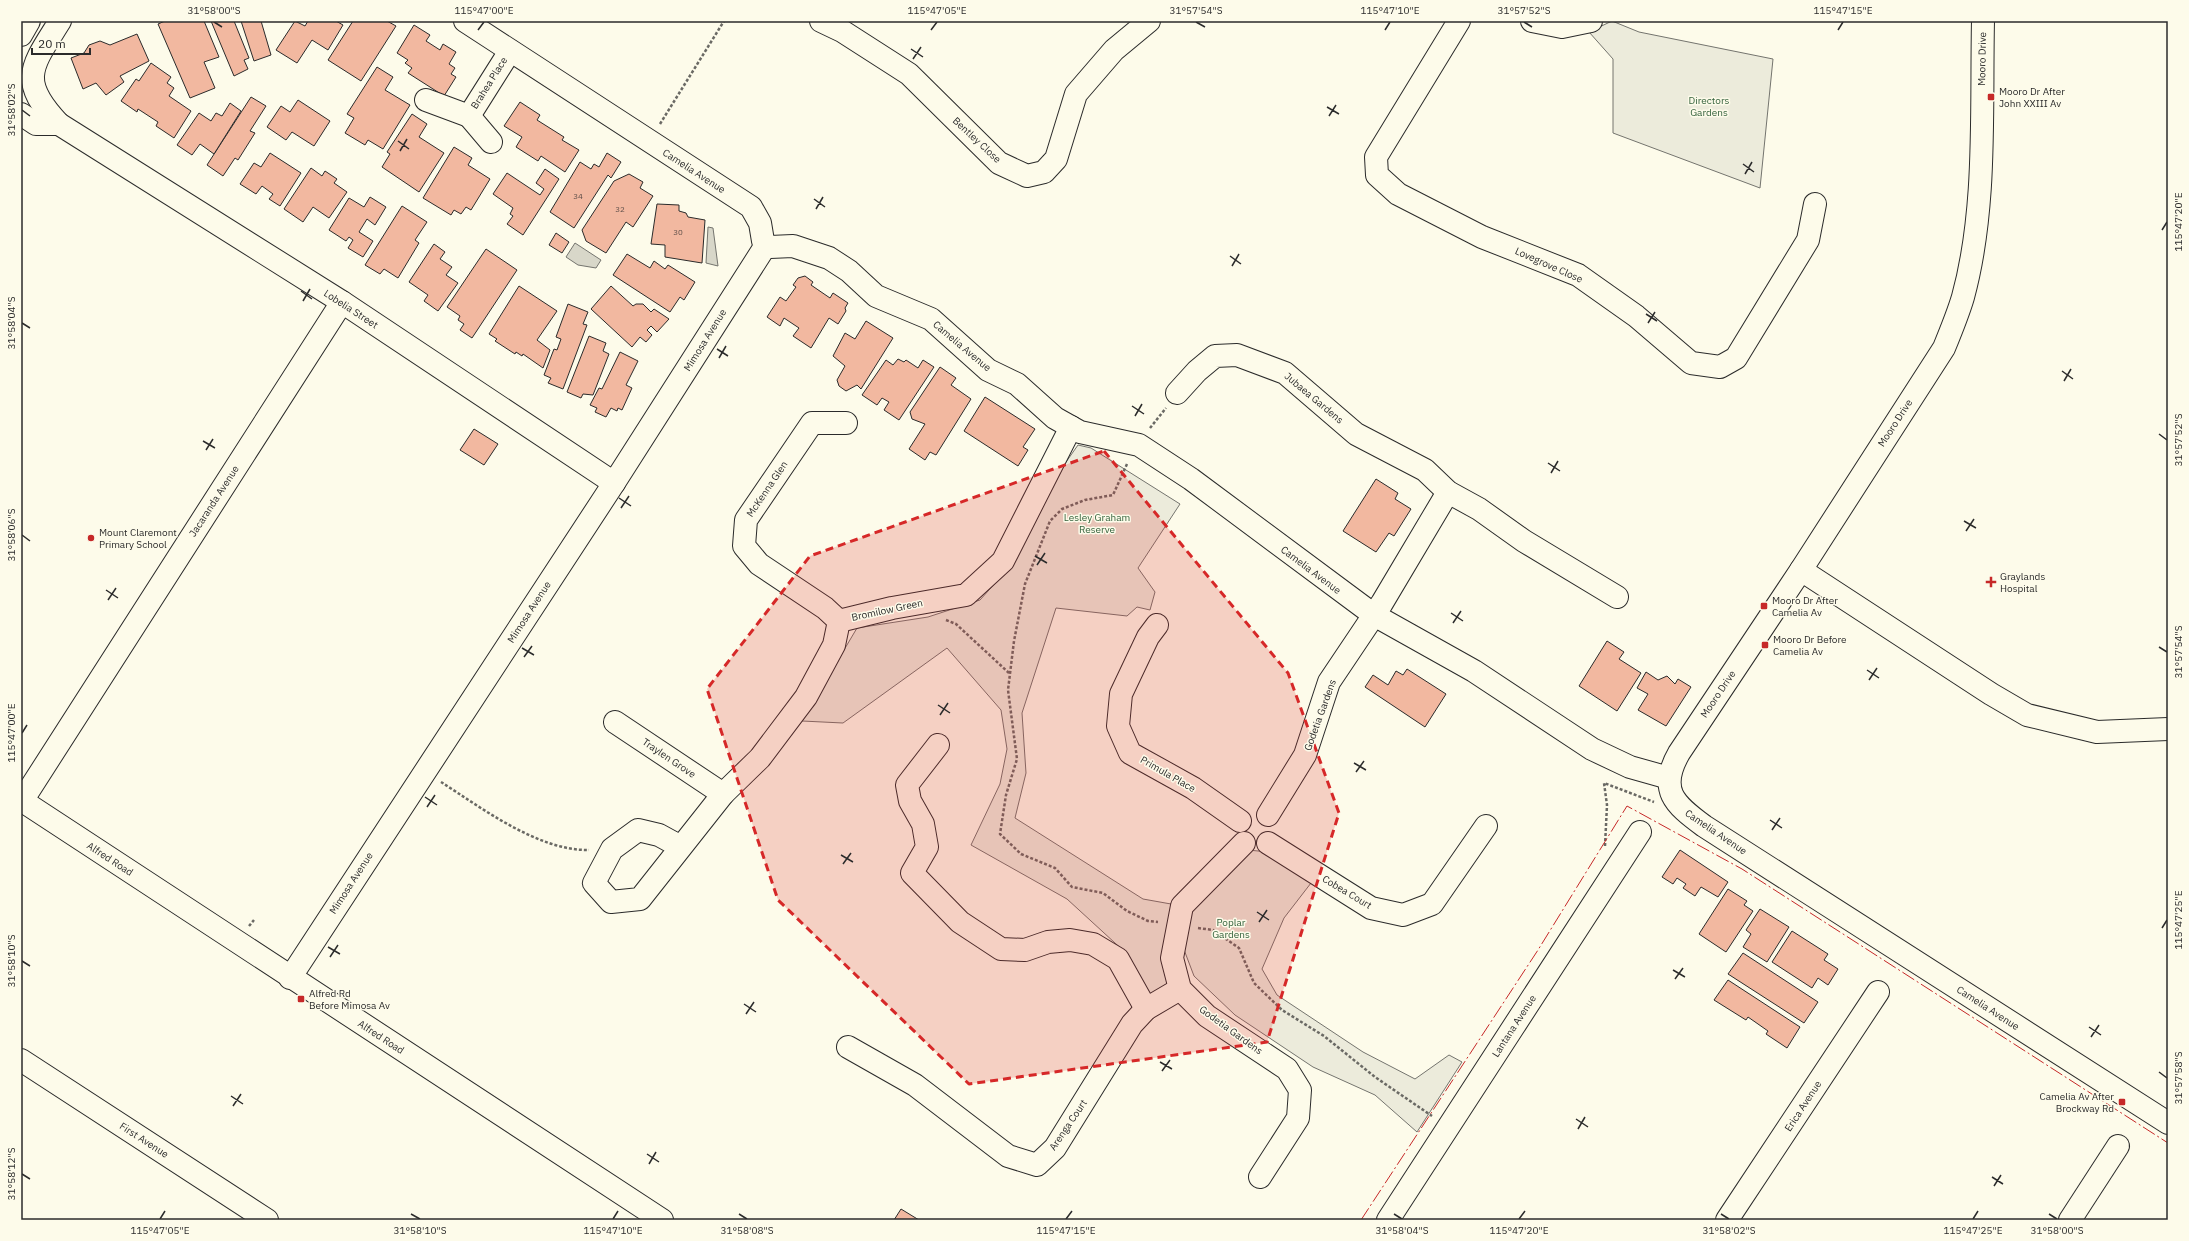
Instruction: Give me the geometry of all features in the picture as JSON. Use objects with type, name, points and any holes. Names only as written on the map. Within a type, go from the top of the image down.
[{"type":"street","points":[[21,35],[29,21]]},
{"type":"street","name":"Lobelia Street","points":[[60,21],[34,62],[32,74],[34,90],[44,108],[59,124],[342,302],[614,483]]},
{"type":"street","name":"Camelia Avenue","points":[[464,21],[751,207],[760,223],[763,241],[766,245],[770,247],[793,246],[829,258],[850,271],[876,296],[930,319],[988,370],[1017,384],[1055,418],[1080,432],[1139,445],[1191,479],[1374,616],[1474,672],[1592,749],[1630,767],[1669,778],[1673,797],[1681,809],[1704,826],[2168,1123]]},
{"type":"street","name":"Bentley Close","points":[[821,21],[842,31],[909,74],[999,163],[1027,176],[1044,172],[1056,159],[1076,94],[1114,50],[1149,21]]},
{"type":"street","name":"Lovegrove Close","points":[[1459,21],[1376,157],[1377,174],[1398,194],[1475,233],[1578,275],[1636,316],[1691,364],[1720,367],[1736,358],[1808,240],[1815,204]]},
{"type":"street","points":[[1532,21],[1562,27],[1591,21]]},
{"type":"street","name":"Mooro Drive","points":[[1669,778],[1672,766],[1679,753],[1801,570],[1944,348],[1963,297],[1976,231],[1979,197],[1983,21]]},
{"type":"street","name":"Brahea Place","points":[[468,116],[510,51]]},
{"type":"street","name":"Brahea Place","points":[[426,100],[468,116],[491,142]]},
{"type":"street","points":[[21,114],[36,124],[59,124]]},
{"type":"street","name":"Mimosa Avenue","points":[[290,978],[424,771],[614,483],[766,245]]},
{"type":"street","name":"Jacaranda Avenue","points":[[21,801],[342,302]]},
{"type":"street","name":"Jubaea Gardens","points":[[1177,393],[1197,371],[1215,356],[1237,355],[1285,373],[1356,434],[1425,470],[1448,492],[1479,509],[1524,541],[1617,597]]},
{"type":"street","name":"McKenna Glen","points":[[839,621],[825,608],[759,564],[744,546],[746,520],[812,423],[846,423]]},
{"type":"street","name":"Bromilow Green","points":[[681,847],[659,835],[638,830],[612,849],[594,883],[611,902],[640,899],[723,794],[760,758],[806,697],[834,645],[839,621],[892,608],[966,595],[1003,561],[1071,427]]},
{"type":"street","points":[[1374,616],[1448,492]]},
{"type":"street","points":[[1801,570],[1991,694],[2027,715],[2097,732],[2168,729]]},
{"type":"street","name":"Godetia Gardens","points":[[1268,815],[1305,755],[1329,682],[1374,616]]},
{"type":"street","name":"Primula Place","points":[[1157,625],[1148,637],[1121,694],[1118,726],[1130,753],[1193,788],[1240,821]]},
{"type":"street","name":"Traylen Grove","points":[[615,722],[723,794]]},
{"type":"street","points":[[938,745],[907,785],[910,801],[923,824],[927,847],[912,873],[960,922],[1001,949],[1025,950],[1048,942],[1070,940],[1093,944],[1100,948],[1118,959],[1146,1009]]},
{"type":"street","name":"Alfred Road","points":[[21,801],[662,1220]]},
{"type":"street","points":[[1249,812],[1262,812],[1268,815],[1274,826],[1272,838],[1268,843],[1256,848],[1244,843],[1238,832],[1240,821],[1249,812]]},
{"type":"street","name":"Cobea Court","points":[[1268,843],[1372,908],[1403,915],[1432,904],[1486,826]]},
{"type":"street","name":"Lantana Avenue","points":[[1388,1220],[1640,832]]},
{"type":"street","points":[[1180,989],[1172,958],[1182,906],[1244,843]]},
{"type":"street","name":"Godetia Gardens","points":[[1180,989],[1207,1016],[1287,1069],[1300,1090],[1298,1118],[1260,1177]]},
{"type":"street","name":"Arenga Court","points":[[848,1047],[915,1085],[1008,1156],[1038,1165],[1055,1148],[1132,1024],[1146,1009],[1180,989]]},
{"type":"street","name":"Erica Avenue","points":[[1728,1220],[1878,992]]},
{"type":"street","name":"First Avenue","points":[[21,1060],[267,1220]]},
{"type":"street","points":[[2070,1220],[2118,1146]]},
{"type":"path","points":[[649,142],[724,21]]},
{"type":"path","points":[[1177,393],[1144,435],[1121,474],[1113,495],[1085,500],[1073,504],[1062,509],[1050,521],[1025,584],[1014,641],[1008,690],[1017,759],[1006,795],[1000,834],[1021,854],[1056,868],[1072,887],[1103,893],[1127,911],[1148,921],[1213,930],[1239,948],[1254,983],[1282,1010],[1324,1036],[1375,1077],[1449,1127]]},
{"type":"path","points":[[944,619],[956,624],[1010,673]]},
{"type":"path","points":[[424,771],[488,812],[538,839],[573,850],[612,849]]},
{"type":"path","points":[[1604,852],[1607,805],[1604,783],[1657,804]]},
{"type":"highlighted area","points":[[1104,451],[1288,673],[1339,813],[1267,1042],[969,1084],[778,900],[707,689],[810,556]]},
{"type":"green space","name":"Directors Gardens","points":[[1612,21],[1639,32],[1773,59],[1760,188],[1613,133],[1613,59],[1589,32]]},
{"type":"green space","name":"Lesley Graham Reserve","points":[[1078,445],[1091,448],[1180,504],[1138,568],[1155,592],[1150,610],[1137,607],[1127,616],[1056,608],[1022,713],[1026,773],[1015,818],[1143,899],[1171,904],[1172,985],[1148,998],[1127,954],[1067,899],[971,845],[1000,784],[1007,749],[1001,710],[947,648],[843,723],[802,721],[857,628],[928,617],[980,600],[1006,571],[1052,482]]},
{"type":"green space","name":"Poplar Gardens","points":[[1237,849],[1269,852],[1311,883],[1284,918],[1262,969],[1277,995],[1363,1052],[1415,1079],[1449,1055],[1462,1062],[1417,1132],[1375,1095],[1313,1067],[1235,1015],[1194,976],[1183,947],[1188,909]]},
{"type":"shaded area","points":[[708,227],[713,228],[718,266],[706,263]]},
{"type":"shaded area","points":[[575,243],[601,260],[596,268],[578,265],[566,257]]},
{"type":"building","points":[[165,21],[204,21],[219,57],[204,62],[215,88],[190,98],[158,24]]},
{"type":"building","points":[[211,21],[234,21],[249,58],[244,60],[248,69],[234,76]]},
{"type":"building","points":[[241,21],[261,21],[271,55],[254,61]]},
{"type":"building","points":[[295,21],[305,26],[308,21],[336,21],[343,25],[328,50],[312,40],[297,63],[276,50]]},
{"type":"building","points":[[353,21],[387,21],[396,26],[361,81],[328,60]]},
{"type":"building","points":[[414,25],[430,35],[426,41],[440,50],[443,44],[456,52],[449,64],[455,68],[451,74],[456,77],[444,96],[408,73],[412,68],[405,63],[408,60],[397,53]]},
{"type":"building","points":[[137,34],[149,61],[120,76],[124,82],[106,95],[96,83],[83,89],[71,58],[84,53],[89,45],[100,41],[110,45]]},
{"type":"building","points":[[151,63],[171,77],[167,83],[174,88],[169,96],[191,111],[174,138],[156,126],[158,122],[138,109],[137,112],[121,101],[136,79],[139,81]]},
{"type":"building","points":[[377,67],[393,77],[385,90],[410,105],[383,149],[368,140],[365,145],[345,133],[354,118],[347,114]]},
{"type":"building","points":[[251,97],[266,106],[250,131],[255,133],[238,160],[235,158],[223,176],[207,165]]},
{"type":"building","points":[[298,100],[330,121],[314,146],[292,132],[286,140],[267,127],[281,106],[290,112]]},
{"type":"building","points":[[520,102],[540,115],[537,120],[564,137],[562,140],[579,150],[565,172],[541,156],[538,161],[516,147],[522,137],[504,126]]},
{"type":"building","points":[[230,103],[241,111],[214,154],[200,144],[192,155],[177,145],[199,113],[211,121],[216,113],[222,116]]},
{"type":"building","points":[[412,114],[427,124],[419,137],[444,153],[419,192],[382,167],[390,154],[387,152]]},
{"type":"building","points":[[454,147],[472,158],[468,165],[490,179],[471,210],[466,207],[461,214],[454,210],[451,215],[423,198]]},
{"type":"building","points":[[270,153],[301,173],[280,206],[269,199],[273,194],[262,186],[256,194],[240,184],[254,163],[261,167]]},
{"type":"building","points":[[607,153],[621,162],[611,178],[608,175],[574,228],[550,212],[580,162],[591,169],[594,164],[599,167]]},
{"type":"building","points":[[311,168],[322,176],[325,171],[337,179],[334,183],[347,192],[329,218],[313,207],[303,222],[284,209]]},
{"type":"building","points":[[545,169],[559,179],[523,235],[507,224],[513,216],[510,214],[513,208],[493,194],[507,173],[540,195],[544,189],[536,183]]},
{"type":"building","points":[[629,174],[643,182],[640,188],[653,196],[633,227],[626,222],[606,253],[586,241],[582,230],[614,181]]},
{"type":"building","points":[[370,197],[386,207],[375,225],[367,219],[359,232],[373,241],[363,257],[348,248],[353,240],[349,237],[346,241],[329,230],[349,198],[364,207]]},
{"type":"building","points":[[657,204],[679,205],[679,211],[686,213],[688,217],[705,220],[702,263],[665,257],[665,245],[651,244]]},
{"type":"building","points":[[402,206],[427,222],[415,240],[419,243],[398,278],[384,269],[380,274],[365,265]]},
{"type":"building","points":[[556,233],[569,242],[562,253],[549,245]]},
{"type":"building","points":[[434,244],[445,252],[440,259],[452,267],[446,275],[458,283],[438,311],[424,301],[428,295],[409,282]]},
{"type":"building","points":[[486,249],[517,270],[472,338],[460,330],[464,324],[458,320],[460,316],[447,307]]},
{"type":"building","points":[[627,254],[650,268],[654,261],[665,269],[668,265],[695,282],[684,300],[680,297],[670,312],[613,275]]},
{"type":"building","points":[[805,276],[813,282],[811,285],[830,298],[833,293],[848,303],[845,308],[846,311],[838,324],[829,318],[811,348],[793,336],[799,328],[784,318],[780,326],[767,317],[780,297],[786,301],[796,287],[793,285],[798,278]]},
{"type":"building","points":[[519,286],[557,311],[537,340],[550,350],[543,368],[523,354],[522,356],[516,352],[515,354],[495,341],[497,339],[489,334]]},
{"type":"building","points":[[611,286],[633,306],[636,304],[643,304],[651,312],[654,309],[669,319],[657,332],[651,326],[647,330],[652,335],[646,342],[640,337],[632,347],[591,309]]},
{"type":"building","points":[[568,304],[588,312],[583,324],[587,325],[563,389],[548,383],[551,378],[544,375],[554,349],[557,350],[561,339],[556,337]]},
{"type":"building","points":[[866,321],[893,338],[861,389],[857,385],[846,391],[839,386],[837,380],[845,366],[833,356],[845,333],[855,339]]},
{"type":"building","points":[[589,336],[606,343],[603,351],[609,354],[593,395],[583,394],[581,398],[567,392]]},
{"type":"building","points":[[620,352],[638,361],[626,385],[632,388],[622,410],[618,408],[617,411],[611,408],[606,417],[595,412],[597,408],[590,405],[599,388],[602,389]]},
{"type":"building","points":[[898,359],[904,362],[906,360],[918,368],[923,360],[934,367],[899,420],[884,410],[889,402],[882,398],[877,405],[862,395],[886,360],[893,365]]},
{"type":"building","points":[[940,367],[956,378],[951,385],[971,399],[936,455],[930,452],[925,460],[909,449],[925,424],[912,419],[910,412]]},
{"type":"building","points":[[985,397],[1035,429],[1023,447],[1028,450],[1018,466],[964,431]]},
{"type":"building","points":[[474,429],[498,444],[484,465],[460,450]]},
{"type":"building","points":[[1376,479],[1398,493],[1395,499],[1411,509],[1394,536],[1389,533],[1376,552],[1343,531]]},
{"type":"building","points":[[1607,641],[1624,652],[1619,659],[1641,673],[1617,711],[1579,686]]},
{"type":"building","points":[[1407,669],[1446,694],[1425,727],[1365,687],[1373,675],[1388,685],[1396,671],[1403,675]]},
{"type":"building","points":[[1646,672],[1658,680],[1667,676],[1675,684],[1678,679],[1691,687],[1666,726],[1638,710],[1648,694],[1637,688]]},
{"type":"building","points":[[1680,850],[1728,882],[1718,897],[1701,887],[1695,896],[1683,888],[1686,884],[1677,878],[1673,884],[1662,877]]},
{"type":"building","points":[[1728,889],[1747,901],[1744,905],[1753,911],[1726,952],[1699,934]]},
{"type":"building","points":[[1760,909],[1789,927],[1767,962],[1743,947],[1751,934],[1746,930]]},
{"type":"building","points":[[1792,931],[1828,954],[1824,960],[1838,969],[1828,985],[1818,978],[1812,988],[1772,962]]},
{"type":"building","points":[[1743,953],[1818,1002],[1804,1023],[1728,974]]},
{"type":"building","points":[[1728,980],[1800,1027],[1787,1048],[1766,1034],[1768,1031],[1748,1017],[1746,1020],[1714,1000]]},
{"type":"building","points":[[901,1209],[919,1220],[894,1220]]},
{"type":"power","points":[[1361,1220],[1538,950],[1627,806],[1742,869],[2168,1143]]},
{"type":"place","name":"Mooro Dr After John XXIII Av","points":[[1991,97]]},
{"type":"place","name":"Mount Claremont Primary School","points":[[91,538]]},
{"type":"place","name":"Graylands Hospital","points":[[1991,582]]},
{"type":"place","name":"Mooro Dr After Camelia Av","points":[[1764,606]]},
{"type":"place","name":"Mooro Dr Before Camelia Av","points":[[1765,645]]},
{"type":"place","name":"Alfred Rd Before Mimosa Av","points":[[301,999]]},
{"type":"place","name":"Camelia Av After Brockway Rd","points":[[2122,1102]]}]
